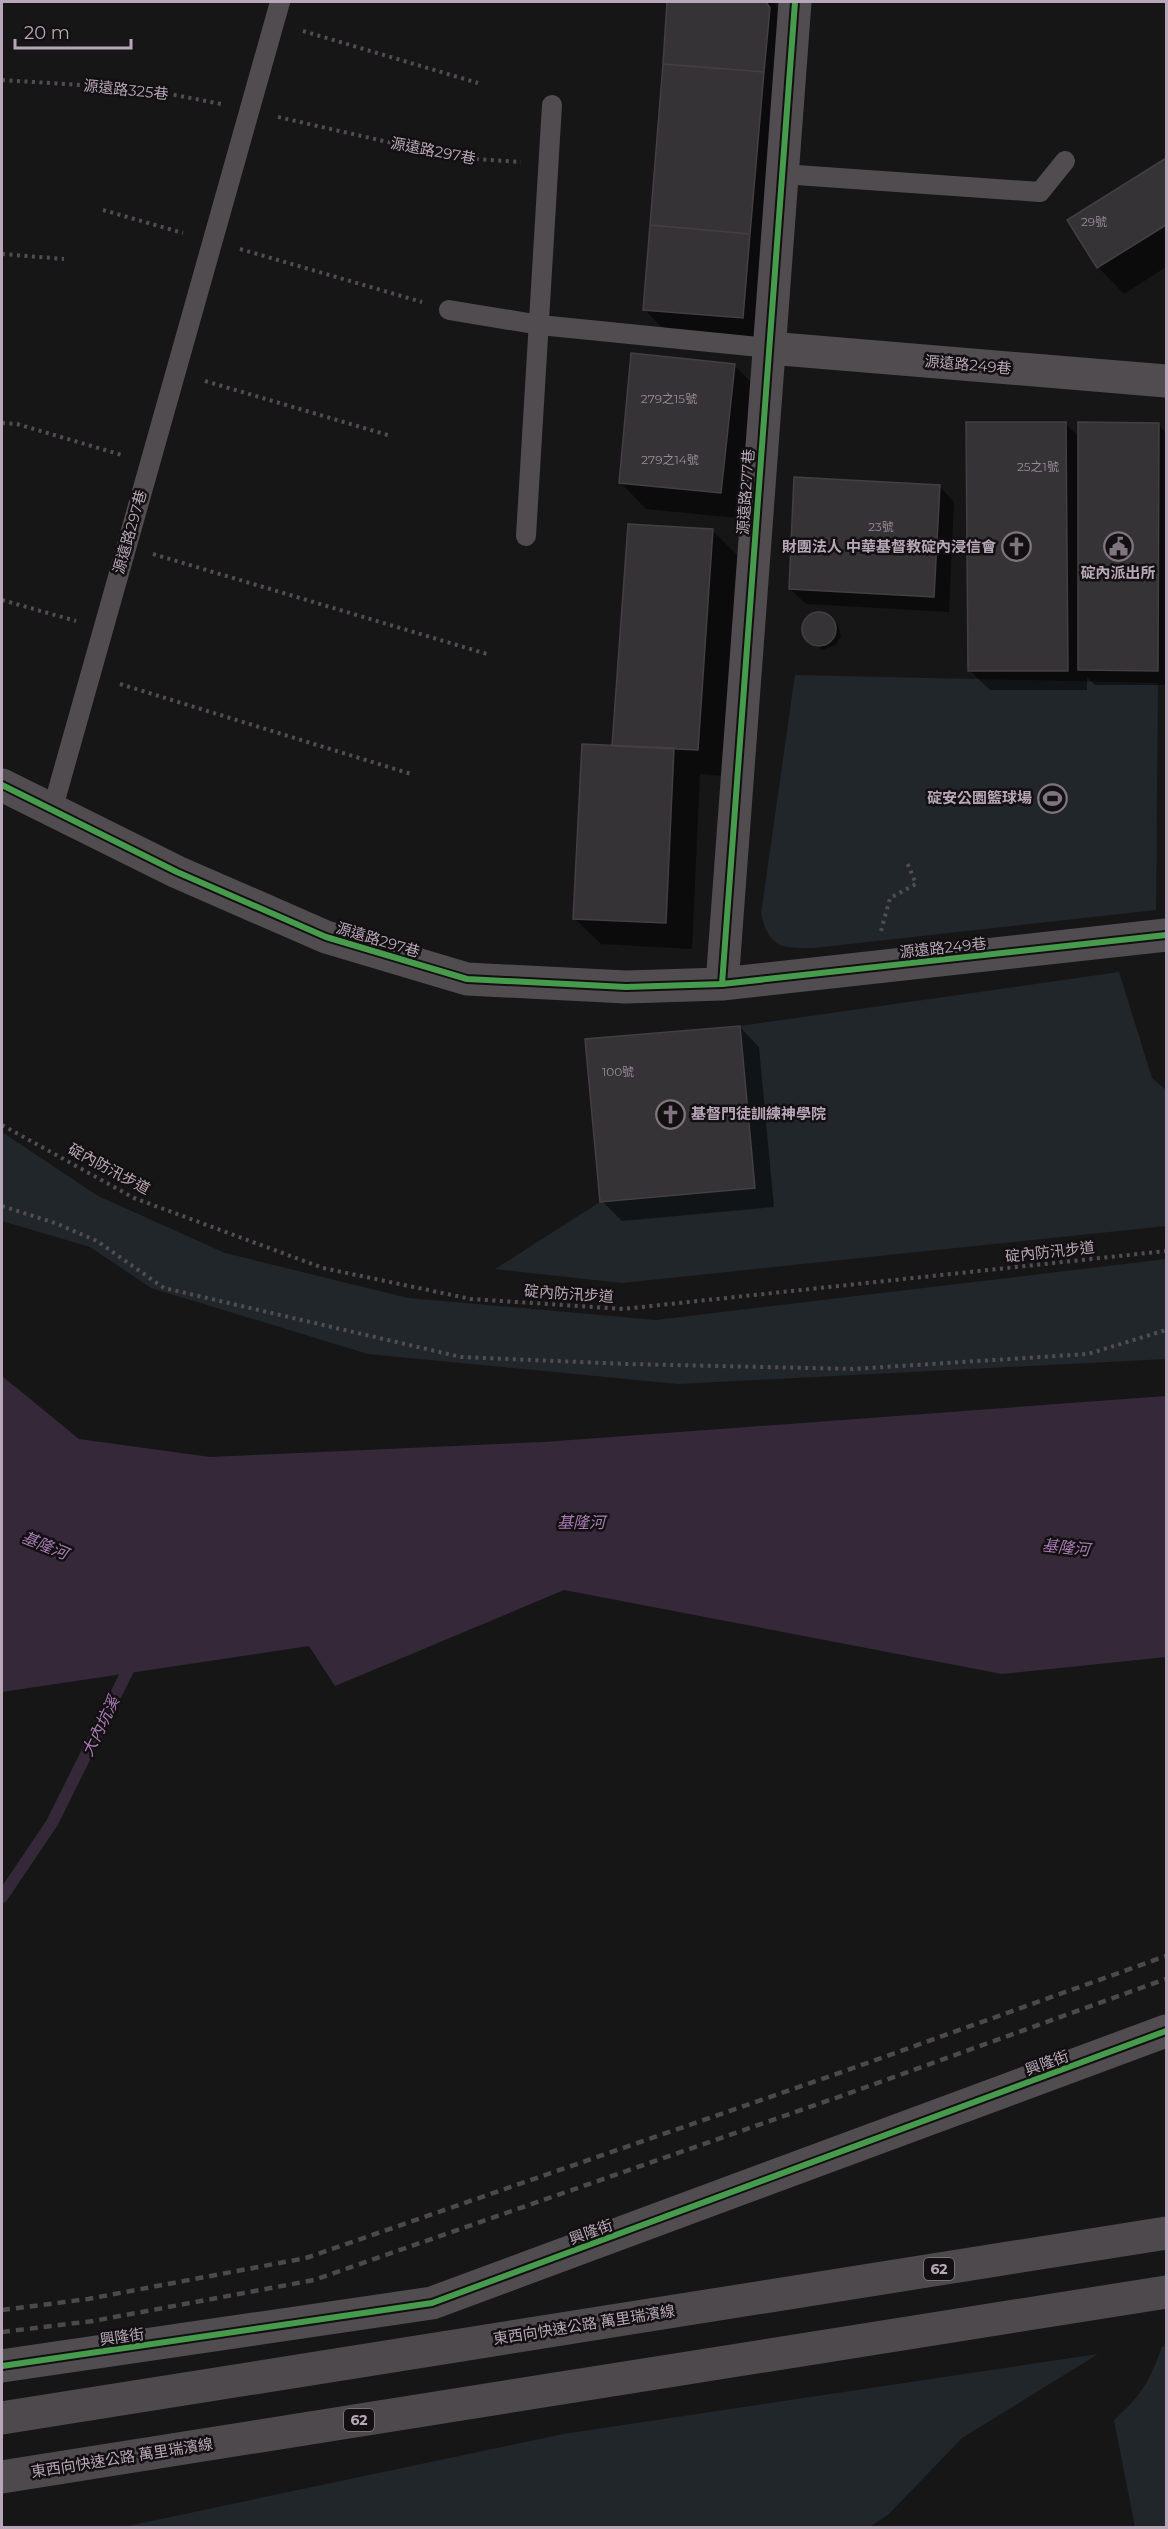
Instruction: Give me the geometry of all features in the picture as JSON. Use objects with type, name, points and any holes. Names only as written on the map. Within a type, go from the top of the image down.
[{"type":"highway","name":"東西向快速公路 萬里瑞濱線","points":[[2,2418],[1167,2233]]},
{"type":"highway","name":"東西向快速公路 萬里瑞濱線","points":[[2,2477],[1167,2292]]},
{"type":"street","name":"源遠路277巷","points":[[722,984],[795,2]]},
{"type":"street","name":"源遠路249巷","points":[[769,348],[1167,381]]},
{"type":"street","points":[[2,785],[52,811]]},
{"type":"street","name":"源遠路297巷","points":[[52,811],[177,872],[326,937],[467,979],[626,987],[722,984]]},
{"type":"street","name":"源遠路249巷","points":[[722,984],[1167,935]]},
{"type":"street","name":"興隆街","points":[[2,2366],[432,2303],[1167,2031]]},
{"type":"lane","name":"源遠路297巷","points":[[52,811],[280,2]]},
{"type":"lane","points":[[526,536],[552,105]]},
{"type":"lane","points":[[782,174],[1040,192],[1065,161]]},
{"type":"lane","points":[[449,310],[540,325],[769,348]]},
{"type":"path","points":[[274,23],[478,82]]},
{"type":"path","points":[[103,210],[449,310]]},
{"type":"path","points":[[2,254],[64,259]]},
{"type":"path","points":[[176,372],[391,436]]},
{"type":"path","points":[[2,423],[17,423],[150,463]]},
{"type":"path","points":[[127,546],[487,654]]},
{"type":"path","points":[[2,600],[103,630]]},
{"type":"path","points":[[90,675],[411,774]]},
{"type":"path","points":[[879,940],[890,898],[916,884],[906,860]]},
{"type":"path","points":[[2,1206],[54,1223],[97,1241],[164,1288],[461,1357],[627,1364],[853,1369],[1088,1354],[1167,1330]]},
{"type":"shaded area","points":[[795,675],[1158,683],[1156,910],[814,948],[793,948],[778,944],[768,934],[761,914]]},
{"type":"shaded area","points":[[1119,972],[1152,1078],[1166,1090],[1166,1226],[622,1283],[495,1269],[600,1202],[755,1188],[740,1026]]},
{"type":"shaded area","points":[[2,1132],[98,1196],[225,1253],[408,1298],[656,1320],[1166,1259],[1166,1359],[678,1384],[368,1354],[151,1288],[90,1247],[2,1221]]},
{"type":"shaded area","points":[[1166,2346],[1166,2527],[1135,2527],[1114,2420],[1144,2387],[1162,2347]]},
{"type":"shaded area","points":[[1098,2354],[962,2438],[888,2515],[869,2527],[123,2527],[563,2434]]},
{"type":"water","name":"基隆河","points":[[2,1376],[79,1439],[210,1457],[544,1442],[1166,1396],[1166,1657],[1002,1674],[564,1590],[335,1686],[309,1646],[2,1692]]},
{"type":"building","points":[[667,2],[766,2],[770,8],[764,72],[663,64]]},
{"type":"building","points":[[663,64],[764,72],[750,234],[650,225]]},
{"type":"building","points":[[1166,158],[1166,225],[1097,268],[1067,220]]},
{"type":"building","points":[[650,225],[750,234],[743,318],[643,310]]},
{"type":"building","points":[[631,353],[735,364],[721,493],[619,483]]},
{"type":"building","name":"財團法人 中華基督教碇內浸信會","points":[[966,422],[1066,422],[1068,671],[968,671]]},
{"type":"building","name":"碇內派出所","points":[[1078,422],[1159,423],[1158,671],[1078,670]]},
{"type":"building","points":[[794,477],[940,485],[934,597],[789,589]]},
{"type":"building","points":[[628,524],[713,529],[698,750],[612,746]]},
{"type":"building","points":[[819,612],[831,617],[836,629],[831,641],[819,646],[807,641],[802,629],[807,617]]},
{"type":"building","points":[[582,744],[674,748],[666,923],[573,919]]},
{"type":"building","name":"基督門徒訓練神學院","points":[[740,1026],[755,1188],[600,1202],[585,1039]]},
{"type":"waterway","name":"大內坑溪","points":[[2,1897],[52,1823],[133,1660]]},
{"type":"railway","points":[[2,2310],[88,2299],[306,2258],[842,2072],[1166,1956]]},
{"type":"railway","points":[[2,2332],[93,2321],[314,2280],[847,2094],[1166,1979]]},
{"type":"cycle path","points":[[722,984],[795,2]]},
{"type":"cycle path","points":[[2,785],[177,872],[326,937],[467,979],[626,987],[722,984],[1166,935]]},
{"type":"cycle path","points":[[2,2366],[432,2303],[1166,2031]]},
{"type":"place","name":"碇內派出所","points":[[1118,546]]},
{"type":"place","name":"財團法人 中華基督教碇內浸信會","points":[[1017,547]]},
{"type":"place","name":"碇安公園籃球場","points":[[1053,798]]},
{"type":"place","name":"基督門徒訓練神學院","points":[[670,1114]]}]
